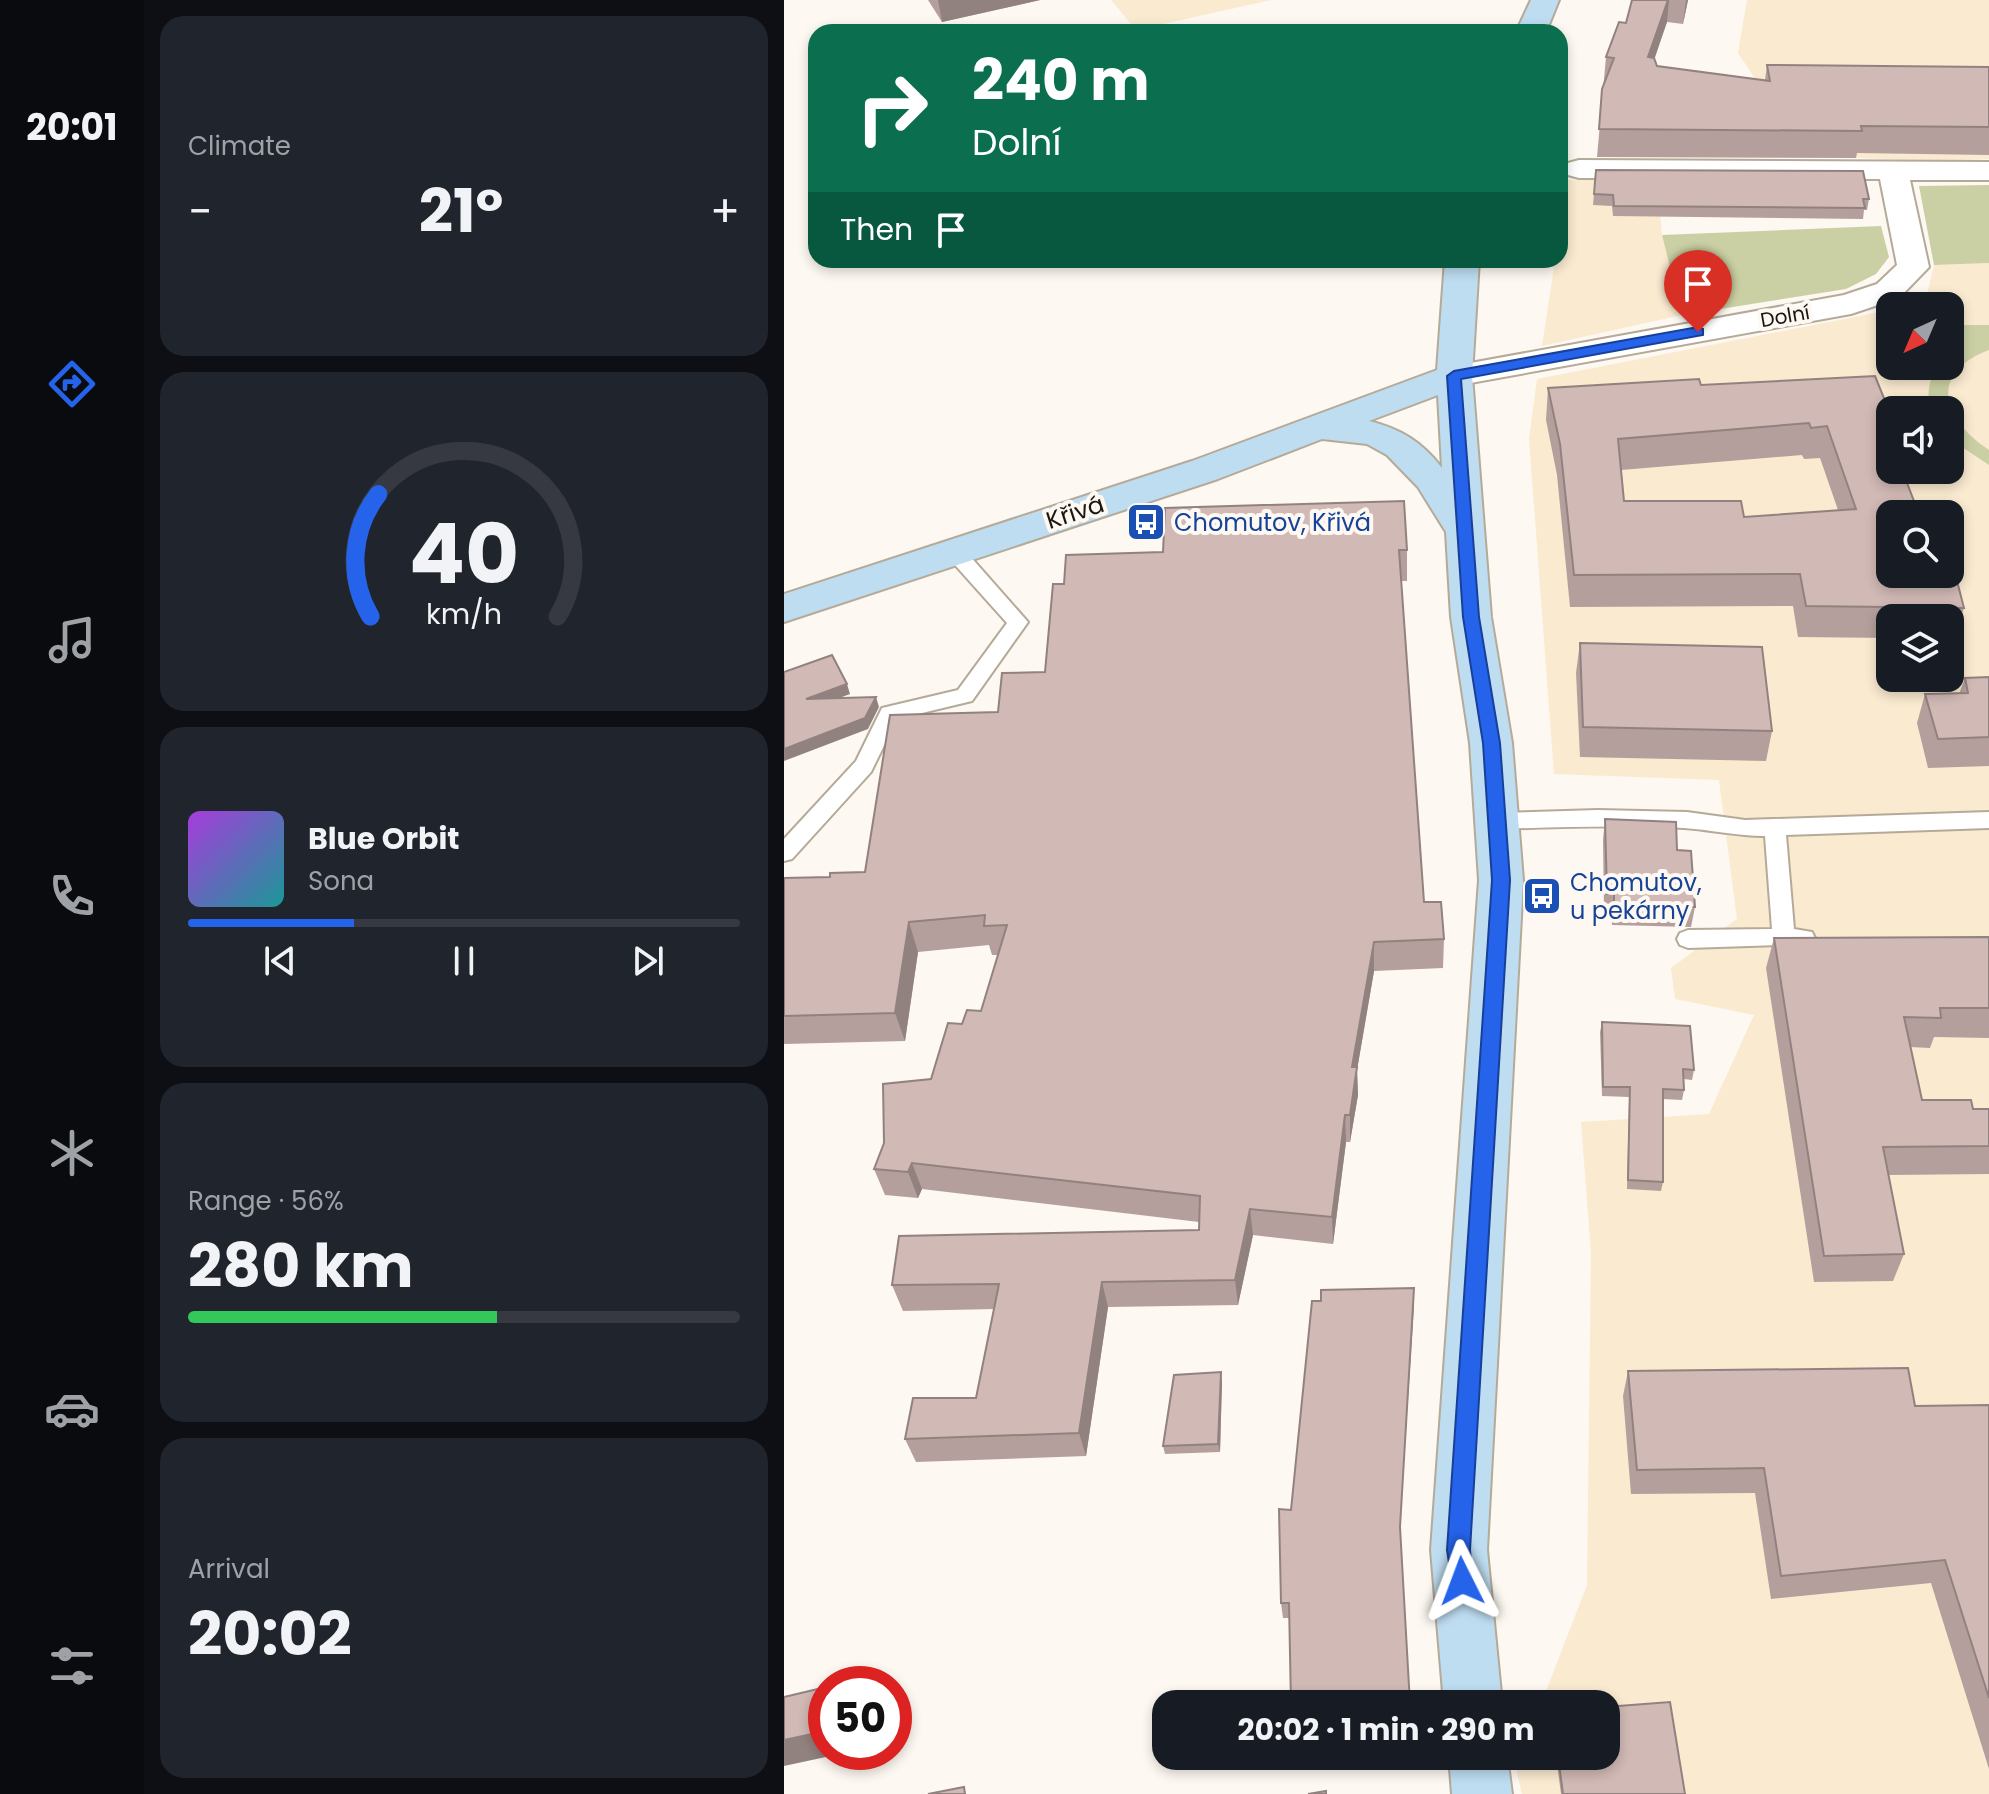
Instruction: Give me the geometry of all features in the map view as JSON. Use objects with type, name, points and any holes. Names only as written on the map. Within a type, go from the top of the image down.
[{"type":"main road","points":[[1534,24],[1545,0]]},
{"type":"main road","points":[[1461,268],[1454,376],[1471,617],[1491,743],[1501,880],[1459,1550],[1472,1690]]},
{"type":"main road","name":"Křivá","points":[[784,608],[1205,470],[1454,376]]},
{"type":"main road","points":[[1318,427],[1363,431],[1389,440],[1429,476],[1465,531]]},
{"type":"main road","points":[[1479,1770],[1482,1794]]},
{"type":"street","points":[[1579,169],[1989,171]]},
{"type":"street","name":"Dolní","points":[[1454,376],[1851,304],[1888,291],[1913,267],[1893,170]]},
{"type":"lane","points":[[784,853],[864,766],[889,713],[965,696],[1018,622],[954,551]]},
{"type":"lane","points":[[1497,821],[1598,818],[1687,820],[1745,828],[1989,820]]},
{"type":"lane","points":[[1775,827],[1784,938]]},
{"type":"lane","points":[[1688,939],[1831,938]]},
{"type":"shaded area","points":[[1111,0],[1271,0],[1163,24],[1131,24]]},
{"type":"shaded area","points":[[1747,0],[1989,0],[1989,159],[1923,161],[1758,153],[1754,77],[1738,53]]},
{"type":"shaded area","points":[[1568,180],[1657,180],[1662,235],[1682,315],[1542,346],[1554,268],[1568,268]]},
{"type":"shaded area","points":[[1989,263],[1989,1794],[1522,1794],[1516,1770],[1620,1770],[1620,1690],[1546,1690],[1587,1585],[1591,1253],[1581,1122],[1709,1114],[1754,1015],[1675,999],[1671,968],[1737,919],[1719,780],[1554,774],[1529,439],[1537,379],[1876,313],[1876,380],[1964,380],[1964,292],[1928,292],[1934,265]]},
{"type":"green space","points":[[1989,185],[1989,263],[1934,265],[1919,186]]},
{"type":"green space","points":[[1881,226],[1889,257],[1876,274],[1846,289],[1682,315],[1662,235]]},
{"type":"green space","points":[[1964,325],[1989,325],[1989,350],[1964,364]]},
{"type":"green space","points":[[1952,380],[1948,396],[1929,396],[1931,382]]},
{"type":"green space","points":[[1964,428],[1989,450],[1989,465],[1964,448]]},
{"type":"building","points":[[1632,0],[1668,0],[1648,57],[1654,58],[1657,66],[1770,81],[1767,65],[1989,67],[1989,127],[1861,126],[1862,131],[1599,129],[1602,89],[1614,58],[1606,57],[1619,22],[1626,23]]},
{"type":"building","points":[[1596,170],[1863,171],[1869,199],[1863,199],[1865,208],[1614,206],[1613,195],[1594,194]]},
{"type":"building","points":[[1875,376],[1883,396],[1876,396],[1876,484],[1907,484],[1914,500],[1876,500],[1876,588],[1959,588],[1963,604],[1806,606],[1800,574],[1574,575],[1560,444],[1548,388],[1699,379],[1701,385]],"holes":[[[1809,423],[1811,428],[1827,426],[1856,509],[1744,517],[1741,501],[1624,501],[1618,439]]]},
{"type":"building","points":[[1404,501],[1407,550],[1399,550],[1424,902],[1441,902],[1444,939],[1374,942],[1352,1067],[1357,1067],[1350,1115],[1345,1115],[1332,1217],[1250,1209],[1235,1280],[1102,1282],[1079,1433],[905,1439],[913,1398],[976,1398],[999,1284],[892,1285],[899,1236],[1199,1230],[1200,1196],[912,1163],[908,1172],[874,1169],[884,1143],[883,1084],[931,1079],[948,1023],[962,1024],[967,1010],[981,1011],[1007,925],[984,926],[985,915],[909,922],[895,1013],[784,1016],[784,878],[830,877],[830,873],[865,872],[890,715],[998,712],[1002,673],[1045,672],[1053,584],[1064,584],[1066,555],[1163,552],[1165,508]]},
{"type":"building","points":[[1580,643],[1762,647],[1772,731],[1583,727]]},
{"type":"building","points":[[832,655],[847,684],[806,699],[876,697],[865,718],[784,749],[784,672]]},
{"type":"building","points":[[1989,677],[1989,737],[1938,739],[1925,694],[1968,693],[1965,678]]},
{"type":"building","points":[[1605,819],[1676,822],[1677,850],[1691,851],[1695,907],[1614,905],[1614,894],[1607,894]]},
{"type":"building","points":[[1989,937],[1989,1008],[1940,1008],[1941,1018],[1904,1017],[1922,1100],[1971,1100],[1973,1109],[1989,1109],[1989,1146],[1883,1147],[1904,1254],[1824,1256],[1774,938]]},
{"type":"building","points":[[1602,1022],[1690,1026],[1694,1070],[1683,1069],[1684,1090],[1663,1089],[1663,1182],[1628,1180],[1630,1087],[1603,1087]]},
{"type":"building","points":[[1414,1288],[1400,1527],[1409,1690],[1291,1690],[1289,1603],[1281,1603],[1279,1509],[1291,1510],[1312,1301],[1321,1301],[1321,1290]]},
{"type":"building","points":[[1908,1368],[1915,1406],[1989,1405],[1989,1698],[1945,1560],[1781,1576],[1764,1468],[1637,1470],[1628,1371]]},
{"type":"building","points":[[1221,1372],[1218,1444],[1163,1446],[1174,1375]]},
{"type":"building","points":[[808,1691],[808,1735],[784,1740],[784,1697]]},
{"type":"building","points":[[1670,1702],[1685,1794],[1563,1794],[1560,1770],[1620,1770],[1620,1706]]},
{"type":"building","points":[[964,1787],[965,1794],[928,1794]]},
{"type":"place","name":"Chomutov, Křivá","points":[[1146,522]]},
{"type":"place","name":"Chomutov, u pekárny","points":[[1542,896]]},
{"type":"route","points":[[1462,1581],[1459,1550],[1501,880],[1491,743],[1471,617],[1454,376],[1698,332]]}]
